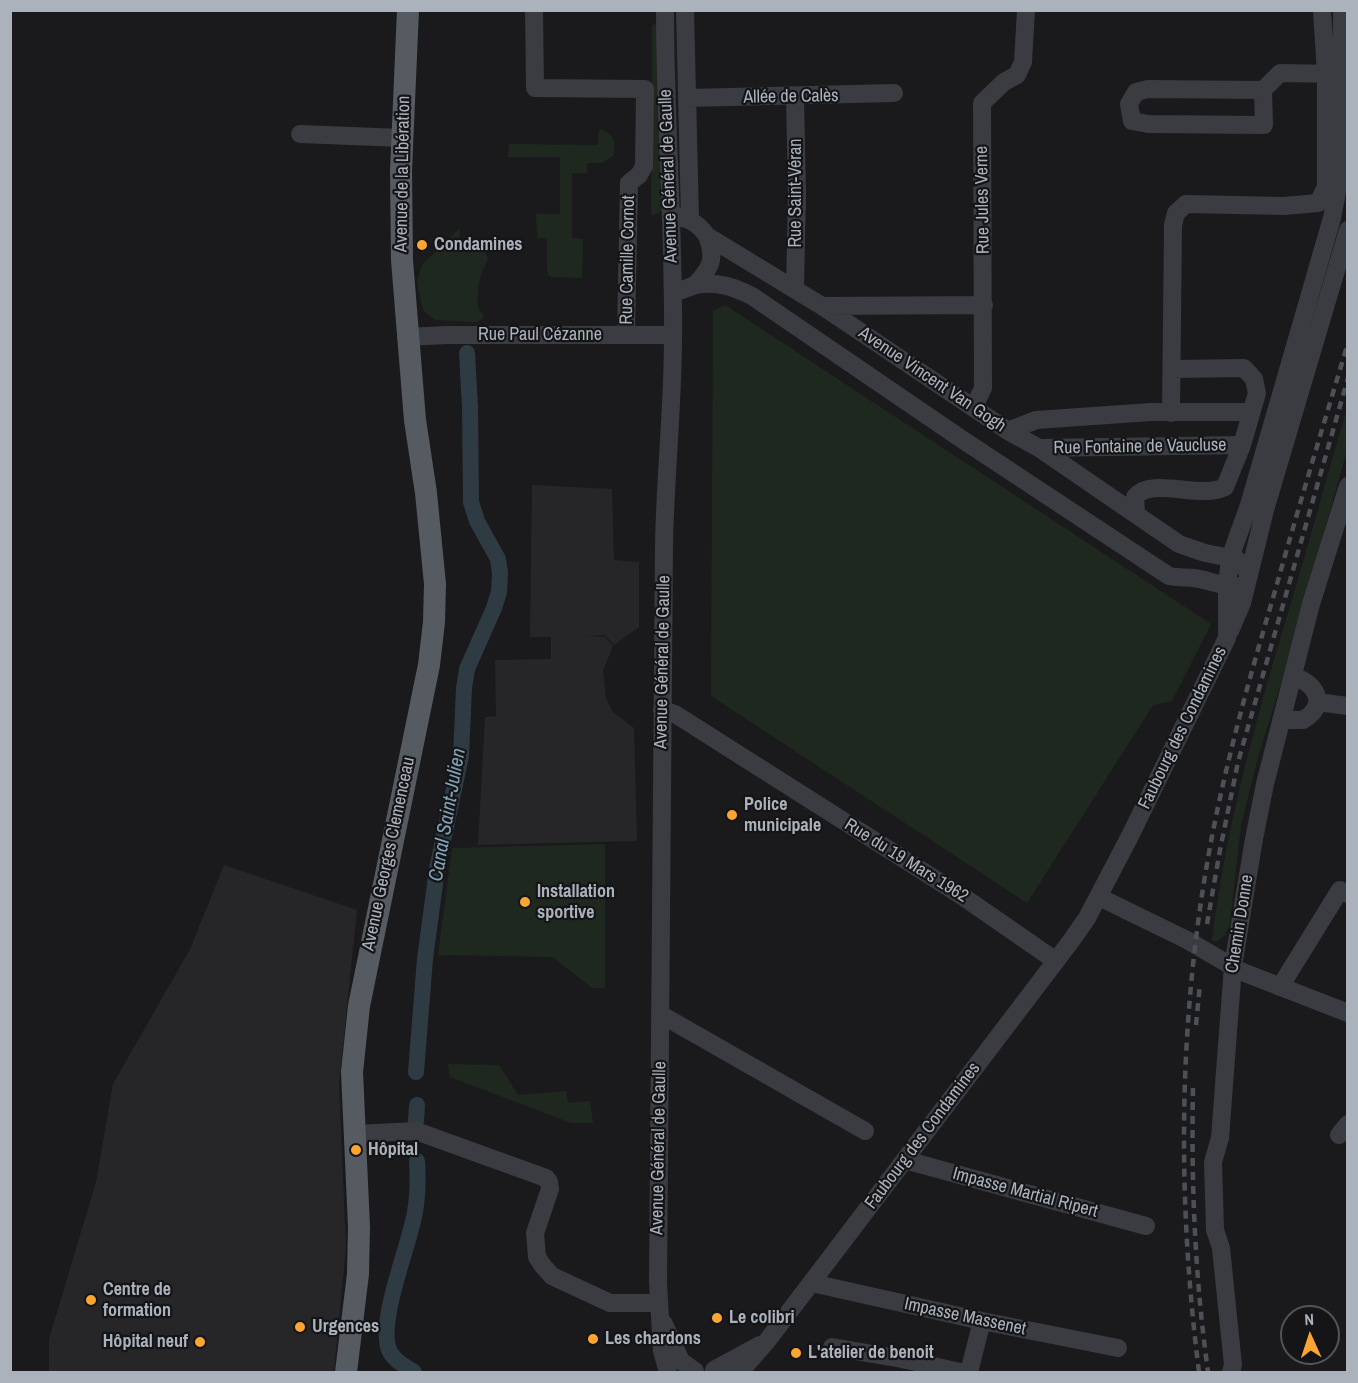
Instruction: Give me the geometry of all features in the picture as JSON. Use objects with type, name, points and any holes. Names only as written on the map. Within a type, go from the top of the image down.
[{"type":"main road","name":"Avenue de la Libération","points":[[406,337],[400,220],[408,10]]},
{"type":"main road","name":"Avenue Georges Clemenceau","points":[[346,1372],[358,1274],[359,1227],[352,1072],[359,1006],[429,665],[434,622],[435,584],[432,546],[406,337]]},
{"type":"street","name":"Rue Camille Cornot","points":[[534,10],[535,88],[645,89],[644,166],[639,175],[629,183],[626,336]]},
{"type":"street","name":"Avenue Général de Gaulle","points":[[665,10],[666,105],[680,218],[673,292],[674,335],[664,530],[662,710],[660,1308],[662,1351],[668,1372]]},
{"type":"street","points":[[680,218],[688,98],[685,10]]},
{"type":"street","name":"Rue Jules Verne","points":[[974,407],[983,388],[982,103],[1004,82],[1017,75],[1023,62],[1026,10]]},
{"type":"street","points":[[1322,11],[1344,19]]},
{"type":"street","name":"Rue Fontaine de Vaucluse","points":[[1171,413],[1173,225],[1176,213],[1186,204],[1294,206],[1318,203],[1326,187],[1338,75],[1322,11]]},
{"type":"street","name":"Faubourg des Condamines","points":[[740,1372],[812,1283],[1087,918],[1227,638],[1227,586],[1230,558],[1249,505],[1332,218],[1344,143],[1338,75],[1344,19]]},
{"type":"street","points":[[1263,90],[1264,125],[1148,124],[1132,121],[1129,104],[1136,92],[1148,89],[1263,90],[1280,73],[1338,75]]},
{"type":"street","name":"Allée de Calès","points":[[688,98],[894,93]]},
{"type":"street","name":"Rue Saint-Véran","points":[[795,97],[797,194],[795,289]]},
{"type":"street","points":[[300,134],[402,138]]},
{"type":"street","name":"Avenue Vincent Van Gogh","points":[[680,218],[700,227],[707,236],[822,306],[1008,431],[1039,448],[1179,544],[1230,558]]},
{"type":"street","points":[[1227,638],[1242,603],[1265,510],[1347,230]]},
{"type":"street","points":[[695,285],[708,271],[712,258],[707,236]]},
{"type":"street","name":"Avenue Vincent Van Gogh","points":[[673,292],[695,285],[732,286],[752,296],[960,438],[1169,576],[1191,577],[1236,587],[1248,578]]},
{"type":"street","points":[[822,306],[984,305]]},
{"type":"street","name":"Rue Paul Cézanne","points":[[406,337],[674,335]]},
{"type":"street","points":[[1136,513],[1135,496],[1140,490],[1148,488],[1202,492],[1217,491],[1225,487],[1242,445],[1257,393],[1254,379],[1244,368],[1172,369]]},
{"type":"street","name":"Rue Fontaine de Vaucluse","points":[[1008,431],[1036,420],[1171,413],[1251,412]]},
{"type":"street","name":"Rue Fontaine de Vaucluse","points":[[1039,448],[1242,445]]},
{"type":"street","name":"Chemin Donne","points":[[1231,1372],[1233,1365],[1221,1248],[1215,1230],[1214,1162],[1220,1137],[1233,966],[1254,839],[1282,720],[1311,604],[1346,492]]},
{"type":"street","points":[[1191,577],[1198,570],[1199,562],[1192,549]]},
{"type":"street","points":[[1230,558],[1240,562],[1248,578]]},
{"type":"street","points":[[1282,720],[1303,720],[1309,717],[1315,710],[1317,702],[1316,693],[1309,682],[1293,676]]},
{"type":"street","points":[[1317,702],[1347,706]]},
{"type":"street","name":"Rue du 19 Mars 1962","points":[[662,710],[675,714],[965,898],[1056,961]]},
{"type":"street","points":[[1280,987],[1344,892]]},
{"type":"street","points":[[1099,897],[1187,940],[1239,971],[1347,1013]]},
{"type":"street","points":[[660,1014],[865,1131]]},
{"type":"street","points":[[355,1134],[416,1131],[546,1178],[550,1189],[535,1233],[537,1257],[543,1266],[552,1276],[610,1303],[660,1308]]},
{"type":"street","name":"Impasse Martial Ripert","points":[[905,1160],[1146,1226]]},
{"type":"street","name":"Impasse Massenet","points":[[812,1283],[982,1321],[1118,1348]]},
{"type":"street","name":"Avenue Général de Gaulle","points":[[660,1308],[681,1361],[694,1372]]},
{"type":"street","points":[[969,1372],[982,1321]]},
{"type":"street","name":"Faubourg des Condamines","points":[[717,1371],[742,1353],[767,1341]]},
{"type":"street","points":[[832,1347],[960,1372]]},
{"type":"street","points":[[694,1372],[717,1371]]},
{"type":"shaded area","points":[[657,24],[663,210],[651,215],[652,25]]},
{"type":"shaded area","points":[[599,129],[604,130],[613,138],[613,156],[603,163],[587,163],[587,173],[572,173],[572,238],[583,239],[582,278],[549,276],[547,238],[537,238],[536,214],[560,214],[560,157],[508,157],[509,144],[598,145]]},
{"type":"shaded area","points":[[460,228],[459,247],[486,252],[488,260],[478,289],[478,309],[484,318],[476,322],[435,320],[424,311],[417,282],[422,264]]},
{"type":"shaded area","points":[[725,305],[1211,624],[1172,701],[1153,705],[1027,903],[711,696],[713,311]]},
{"type":"shaded area","points":[[1347,408],[1347,450],[1289,658],[1259,754],[1241,825],[1230,923],[1225,935],[1218,941],[1212,941],[1224,861],[1251,743]]},
{"type":"shaded area","points":[[532,485],[612,489],[614,560],[639,562],[639,627],[614,645],[605,635],[586,636],[605,637],[613,646],[603,671],[606,699],[613,712],[634,728],[637,841],[478,845],[485,717],[496,716],[495,660],[551,659],[551,637],[530,637]]},
{"type":"shaded area","name":"Installation sportive","points":[[605,844],[605,988],[592,988],[553,957],[438,955],[452,848]]},
{"type":"shaded area","points":[[224,865],[357,910],[339,1084],[346,1247],[334,1372],[49,1372],[49,1339],[96,1182],[113,1084],[190,949]]},
{"type":"shaded area","points":[[448,1064],[499,1065],[518,1095],[566,1091],[568,1103],[590,1101],[593,1123],[571,1123],[450,1077]]},
{"type":"waterway","name":"Canal Saint-Julien","points":[[416,1072],[425,959],[437,869],[461,756],[467,669],[499,592],[498,559],[477,521],[471,502],[467,353]]},
{"type":"waterway","name":"Canal Saint-Julien","points":[[416,1121],[417,1105]]},
{"type":"waterway","name":"Canal Saint-Julien","points":[[414,1372],[392,1355],[388,1347],[387,1333],[391,1299],[415,1212],[418,1186],[417,1161]]},
{"type":"railway","points":[[1199,1372],[1192,1307],[1184,1175],[1187,1044],[1199,912],[1216,815],[1239,719],[1348,343]]},
{"type":"railway","points":[[1207,924],[1238,762],[1348,378]]},
{"type":"railway","points":[[1196,1025],[1200,984]]},
{"type":"railway","points":[[1193,1088],[1195,1231],[1208,1372]]},
{"type":"place","name":"Condamines","points":[[422,245]]},
{"type":"place","name":"Police municipale","points":[[732,815]]},
{"type":"place","name":"Installation sportive","points":[[525,902]]},
{"type":"place","name":"Hôpital","points":[[356,1150]]},
{"type":"place","name":"Centre de formation","points":[[91,1300]]},
{"type":"place","name":"Le colibri","points":[[717,1318]]},
{"type":"place","name":"Urgences","points":[[300,1327]]},
{"type":"place","name":"Les chardons","points":[[593,1339]]},
{"type":"place","name":"Hôpital neuf","points":[[200,1342]]},
{"type":"place","name":"L'atelier de benoit","points":[[796,1353]]}]
